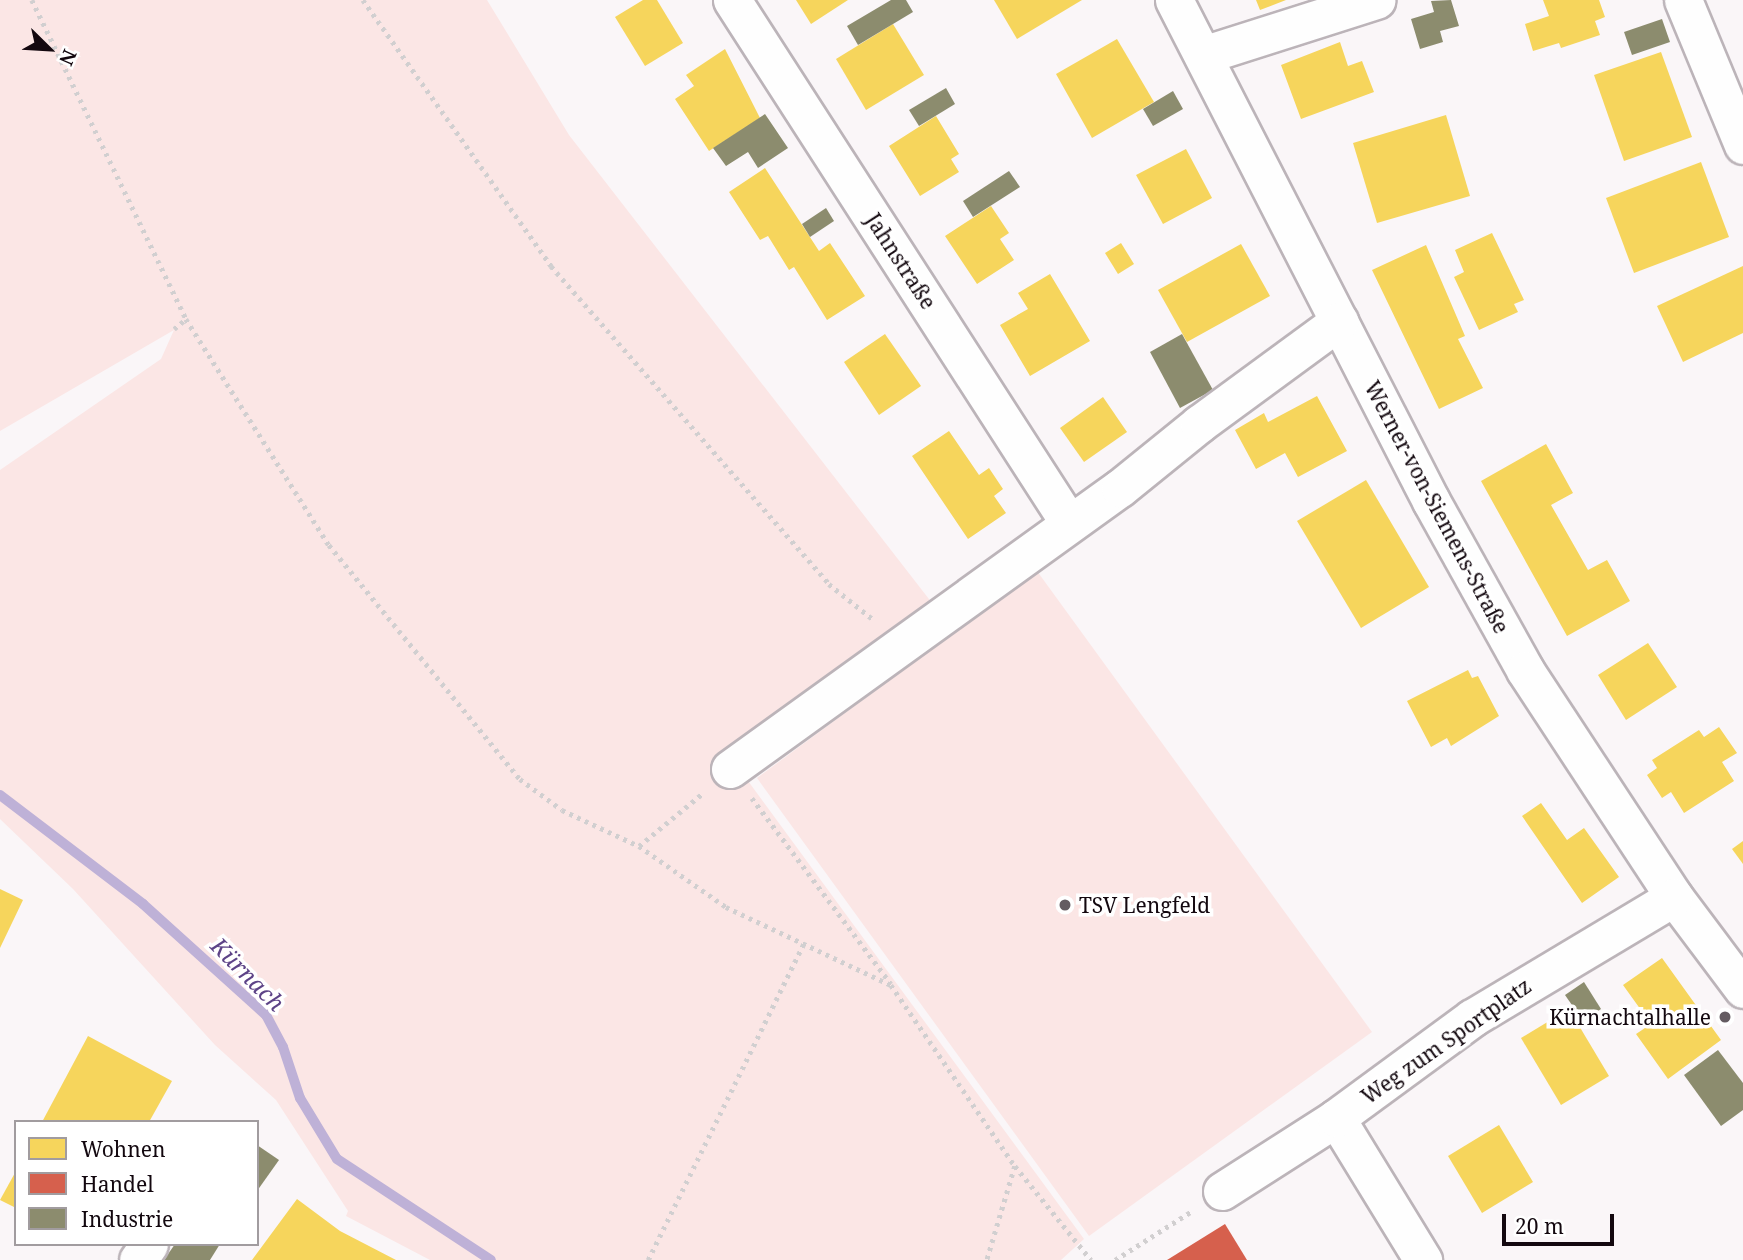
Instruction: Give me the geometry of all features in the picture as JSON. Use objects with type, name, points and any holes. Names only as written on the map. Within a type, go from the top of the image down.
[{"type":"street","name":"Jahnstraße","points":[[732,0],[1069,523]]},
{"type":"street","name":"Werner-von-Siemens-Straße","points":[[1174,0],[1431,501],[1525,670],[1674,897],[1743,989]]},
{"type":"street","points":[[1203,55],[1376,0]]},
{"type":"street","points":[[1683,0],[1743,145]]},
{"type":"street","points":[[730,769],[1031,551],[1339,321]]},
{"type":"street","name":"Weg zum Sportplatz","points":[[1222,1191],[1336,1118],[1472,1017],[1674,897]]},
{"type":"street","points":[[1336,1118],[1423,1260]]},
{"type":"path","points":[[32,0],[186,319],[329,545],[520,779],[562,810],[639,846],[726,906],[891,985]]},
{"type":"path","points":[[363,0],[551,266],[828,584],[902,642]]},
{"type":"path","points":[[174,329],[186,319]]},
{"type":"path","points":[[639,846],[730,769],[891,985],[1015,1166],[1091,1260]]},
{"type":"path","points":[[648,1260],[804,943]]},
{"type":"path","points":[[987,1260],[1015,1166]]},
{"type":"path","points":[[1115,1260],[1222,1191]]},
{"type":"shaded area","points":[[0,0],[487,0],[569,135],[939,612],[732,759],[1084,1239],[1061,1260],[430,1260],[346,1216],[348,1211],[276,1100],[215,1045],[73,889],[0,819],[0,470],[161,359],[174,330],[0,431]]},
{"type":"shaded area","name":"TSV Lengfeld","points":[[1037,571],[1372,1032],[1089,1236],[757,778]]},
{"type":"building: Wohnen","points":[[643,0],[657,0],[683,43],[645,66],[615,17]]},
{"type":"building: Wohnen","points":[[796,0],[848,0],[811,24]]},
{"type":"building: Wohnen","points":[[994,0],[1082,0],[1017,39]]},
{"type":"building: Wohnen","points":[[1256,0],[1286,0],[1260,10]]},
{"type":"building: Wohnen","points":[[1543,0],[1599,0],[1605,17],[1595,21],[1600,35],[1561,48],[1559,43],[1533,51],[1525,24],[1549,16]]},
{"type":"building: Wohnen","points":[[893,24],[924,75],[866,110],[836,59]]},
{"type":"building: Wohnen","points":[[1117,39],[1154,102],[1092,138],[1056,74]]},
{"type":"building: Wohnen","points":[[1340,42],[1348,66],[1362,61],[1374,92],[1301,119],[1281,65]]},
{"type":"building: Wohnen","points":[[725,49],[760,118],[709,151],[675,99],[694,86],[686,75]]},
{"type":"building: Wohnen","points":[[1661,52],[1692,137],[1624,161],[1594,75]]},
{"type":"building: Wohnen","points":[[1446,115],[1470,196],[1377,223],[1353,143]]},
{"type":"building: Wohnen","points":[[936,116],[959,154],[951,159],[959,172],[920,196],[889,146]]},
{"type":"building: Wohnen","points":[[1186,149],[1212,198],[1163,224],[1136,175]]},
{"type":"building: Wohnen","points":[[1701,162],[1729,237],[1634,273],[1606,198]]},
{"type":"building: Wohnen","points":[[765,168],[819,251],[830,243],[865,296],[827,320],[794,267],[789,270],[768,236],[760,240],[729,192]]},
{"type":"building: Wohnen","points":[[991,206],[1009,233],[1000,239],[1014,260],[977,284],[945,236]]},
{"type":"building: Wohnen","points":[[1492,233],[1524,300],[1514,304],[1518,312],[1479,330],[1454,277],[1464,272],[1455,250]]},
{"type":"building: Wohnen","points":[[1121,243],[1134,264],[1118,274],[1105,253]]},
{"type":"building: Wohnen","points":[[1241,244],[1270,296],[1187,342],[1158,290]]},
{"type":"building: Wohnen","points":[[1426,245],[1465,336],[1458,339],[1483,388],[1439,409],[1372,270]]},
{"type":"building: Wohnen","points":[[1743,266],[1743,333],[1683,362],[1657,306]]},
{"type":"building: Wohnen","points":[[1050,274],[1090,341],[1030,376],[1000,325],[1028,309],[1018,293]]},
{"type":"building: Wohnen","points":[[885,334],[921,386],[879,415],[844,362]]},
{"type":"building: Wohnen","points":[[1317,396],[1347,451],[1298,477],[1285,453],[1256,469],[1235,430],[1264,413],[1268,422]]},
{"type":"building: Wohnen","points":[[1103,397],[1127,432],[1084,462],[1060,428]]},
{"type":"building: Wohnen","points":[[949,431],[979,475],[989,468],[1003,489],[994,496],[1006,513],[968,539],[912,456]]},
{"type":"building: Wohnen","points":[[1546,444],[1573,493],[1551,505],[1588,570],[1607,560],[1630,601],[1567,636],[1481,481]]},
{"type":"building: Wohnen","points":[[1366,480],[1429,587],[1361,628],[1297,521]]},
{"type":"building: Wohnen","points":[[1648,643],[1677,687],[1626,720],[1598,675]]},
{"type":"building: Wohnen","points":[[1468,670],[1472,678],[1478,676],[1499,716],[1451,746],[1447,738],[1431,747],[1407,701]]},
{"type":"building: Wohnen","points":[[1719,727],[1737,753],[1722,762],[1734,781],[1684,813],[1671,792],[1662,798],[1647,775],[1657,768],[1652,760],[1699,730],[1704,737]]},
{"type":"building: Wohnen","points":[[1541,803],[1567,840],[1584,828],[1619,877],[1582,903],[1522,816]]},
{"type":"building: Wohnen","points":[[1743,841],[1743,864],[1732,849]]},
{"type":"building: Wohnen","points":[[0,889],[23,900],[0,948]]},
{"type":"building: Wohnen","points":[[1662,958],[1721,1040],[1668,1079],[1636,1034],[1651,1024],[1623,985]]},
{"type":"building: Wohnen","points":[[1569,1009],[1609,1076],[1561,1105],[1521,1038]]},
{"type":"building: Wohnen","points":[[88,1036],[172,1081],[150,1120],[43,1120]]},
{"type":"building: Wohnen","points":[[1499,1125],[1533,1182],[1482,1213],[1448,1156]]},
{"type":"building: Wohnen","points":[[14,1175],[14,1207],[0,1200]]},
{"type":"building: Wohnen","points":[[297,1199],[340,1231],[396,1260],[252,1260]]},
{"type":"building: Handel","points":[[1225,1224],[1247,1260],[1167,1260]]},
{"type":"building: Industrie","points":[[891,0],[906,0],[913,12],[858,45],[847,26]]},
{"type":"building: Industrie","points":[[1451,0],[1459,26],[1440,31],[1443,42],[1420,49],[1411,19],[1434,12],[1431,1]]},
{"type":"building: Industrie","points":[[1662,19],[1670,42],[1632,55],[1624,32]]},
{"type":"building: Industrie","points":[[946,88],[955,104],[919,126],[909,110]]},
{"type":"building: Industrie","points":[[1173,91],[1183,109],[1153,126],[1143,109]]},
{"type":"building: Industrie","points":[[765,114],[788,148],[758,168],[748,152],[726,166],[713,148]]},
{"type":"building: Industrie","points":[[1009,171],[1020,187],[973,217],[963,201]]},
{"type":"building: Industrie","points":[[826,208],[834,221],[810,237],[802,224]]},
{"type":"building: Industrie","points":[[1182,334],[1213,390],[1180,408],[1150,352]]},
{"type":"building: Industrie","points":[[1584,982],[1601,1009],[1583,1021],[1565,995]]},
{"type":"building: Industrie","points":[[1718,1050],[1743,1083],[1743,1110],[1721,1126],[1684,1075]]},
{"type":"building: Industrie","points":[[259,1146],[279,1160],[259,1188]]},
{"type":"building: Industrie","points":[[174,1246],[219,1246],[210,1260],[164,1260]]},
{"type":"waterway","name":"Kürnach","points":[[0,795],[143,904],[266,1015],[283,1047],[300,1098],[337,1159],[491,1260]]},
{"type":"place","name":"TSV Lengfeld","points":[[1065,905]]},
{"type":"place","name":"Kürnachtalhalle","points":[[1725,1017]]}]
